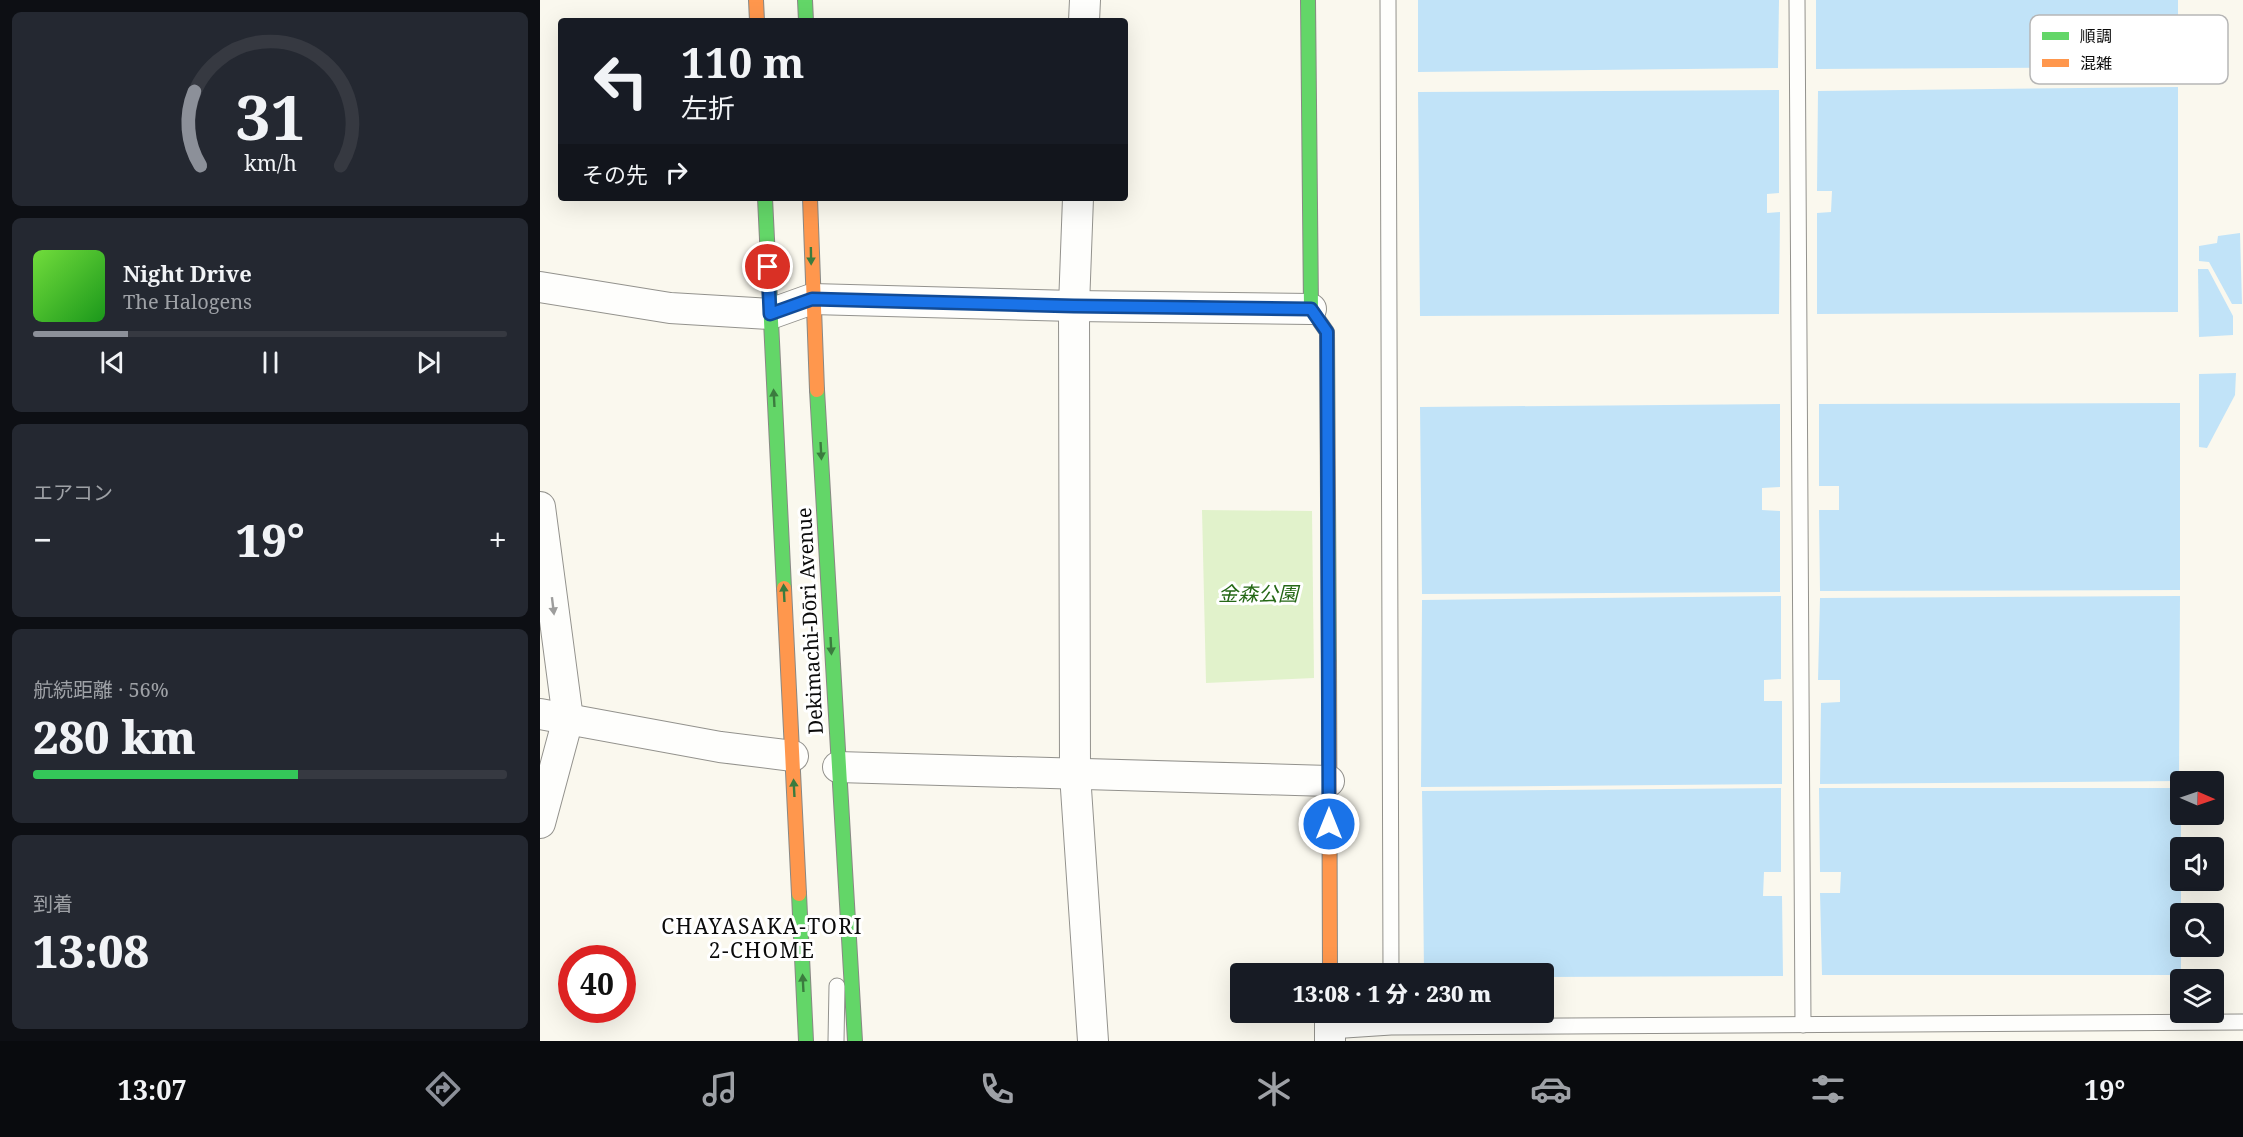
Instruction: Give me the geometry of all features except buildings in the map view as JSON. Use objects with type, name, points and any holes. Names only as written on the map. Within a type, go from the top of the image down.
[{"type":"main road","points":[[756,0],[757,18]]},
{"type":"main road","points":[[805,0],[806,18]]},
{"type":"main road","points":[[1308,0],[1311,309],[1327,332],[1330,963]]},
{"type":"main road","name":"Dekimachi-Dōri Avenue","points":[[765,201],[806,1041]]},
{"type":"main road","name":"Dekimachi-Dōri Avenue","points":[[810,201],[812,299],[855,1041]]},
{"type":"street","points":[[1084,18],[1085,0]]},
{"type":"street","points":[[1078,201],[1074,306],[1075,774],[1093,1041]]},
{"type":"street","points":[[540,287],[670,308],[770,314],[812,299],[1311,309]]},
{"type":"street","points":[[540,507],[554,716],[540,823]]},
{"type":"street","points":[[554,716],[720,747],[792,756]]},
{"type":"street","points":[[838,767],[1329,781]]},
{"type":"lane","points":[[1388,0],[1391,963]]},
{"type":"lane","points":[[1797,0],[1803,1025]]},
{"type":"lane","points":[[836,1041],[838,767]]},
{"type":"lane","points":[[1554,1022],[1803,1025],[2243,1022]]},
{"type":"lane","points":[[1330,1028],[1368,1023]]},
{"type":"green space","name":"金森公園","points":[[1202,510],[1312,511],[1314,678],[1206,683]]},
{"type":"water","points":[[1418,0],[1779,0],[1778,68],[1418,72]]},
{"type":"water","points":[[1816,0],[2178,0],[2178,15],[2030,15],[2030,68],[1816,69]]},
{"type":"water","points":[[2178,87],[2178,312],[1817,314],[1817,213],[1831,212],[1832,191],[1817,191],[1818,91]]},
{"type":"water","points":[[1779,90],[1779,193],[1767,194],[1767,213],[1780,212],[1779,314],[1420,316],[1418,92]]},
{"type":"water","points":[[2240,233],[2242,304],[2232,304],[2209,262],[2199,261],[2199,246],[2217,243],[2218,236]]},
{"type":"water","points":[[2198,269],[2208,269],[2233,316],[2233,335],[2199,337]]},
{"type":"water","points":[[2236,373],[2235,395],[2207,448],[2199,447],[2199,374]]},
{"type":"water","points":[[2180,403],[2180,590],[1820,591],[1819,510],[1839,510],[1839,486],[1819,486],[1819,404]]},
{"type":"water","points":[[1780,404],[1780,487],[1762,488],[1762,510],[1780,511],[1780,592],[1422,594],[1420,407]]},
{"type":"water","points":[[1781,596],[1781,679],[1764,680],[1764,701],[1782,701],[1782,784],[1421,787],[1422,600]]},
{"type":"water","points":[[2180,596],[2179,771],[2170,771],[2170,781],[1820,784],[1821,703],[1840,702],[1840,680],[1818,680],[1820,598]]},
{"type":"water","points":[[1781,788],[1781,872],[1764,872],[1763,896],[1782,896],[1783,976],[1554,977],[1554,963],[1424,963],[1422,791]]},
{"type":"water","points":[[1819,788],[2170,788],[2170,825],[2181,825],[2181,837],[2170,837],[2170,891],[2181,891],[2181,903],[2170,903],[2170,957],[2181,957],[2181,969],[2170,969],[2170,975],[1822,975],[1820,893],[1840,893],[1841,872],[1820,872]]},
{"type":"traffic: fast","points":[[805,0],[806,18]]},
{"type":"traffic: fast","points":[[1308,0],[1311,309],[1327,332],[1329,663]]},
{"type":"traffic: fast","points":[[765,201],[784,588]]},
{"type":"traffic: fast","points":[[817,390],[855,1041]]},
{"type":"traffic: fast","points":[[799,894],[806,1041]]},
{"type":"traffic: slow","points":[[756,0],[757,18]]},
{"type":"traffic: slow","points":[[810,201],[817,390]]},
{"type":"traffic: slow","points":[[784,588],[799,894]]},
{"type":"traffic: slow","points":[[1329,663],[1330,963]]},
{"type":"district","name":"CHAYASAKA-TORI 2-CHOME","points":[[762,939]]},
{"type":"route","points":[[768,267],[770,314],[812,299],[1311,309],[1327,332],[1329,824]]}]
